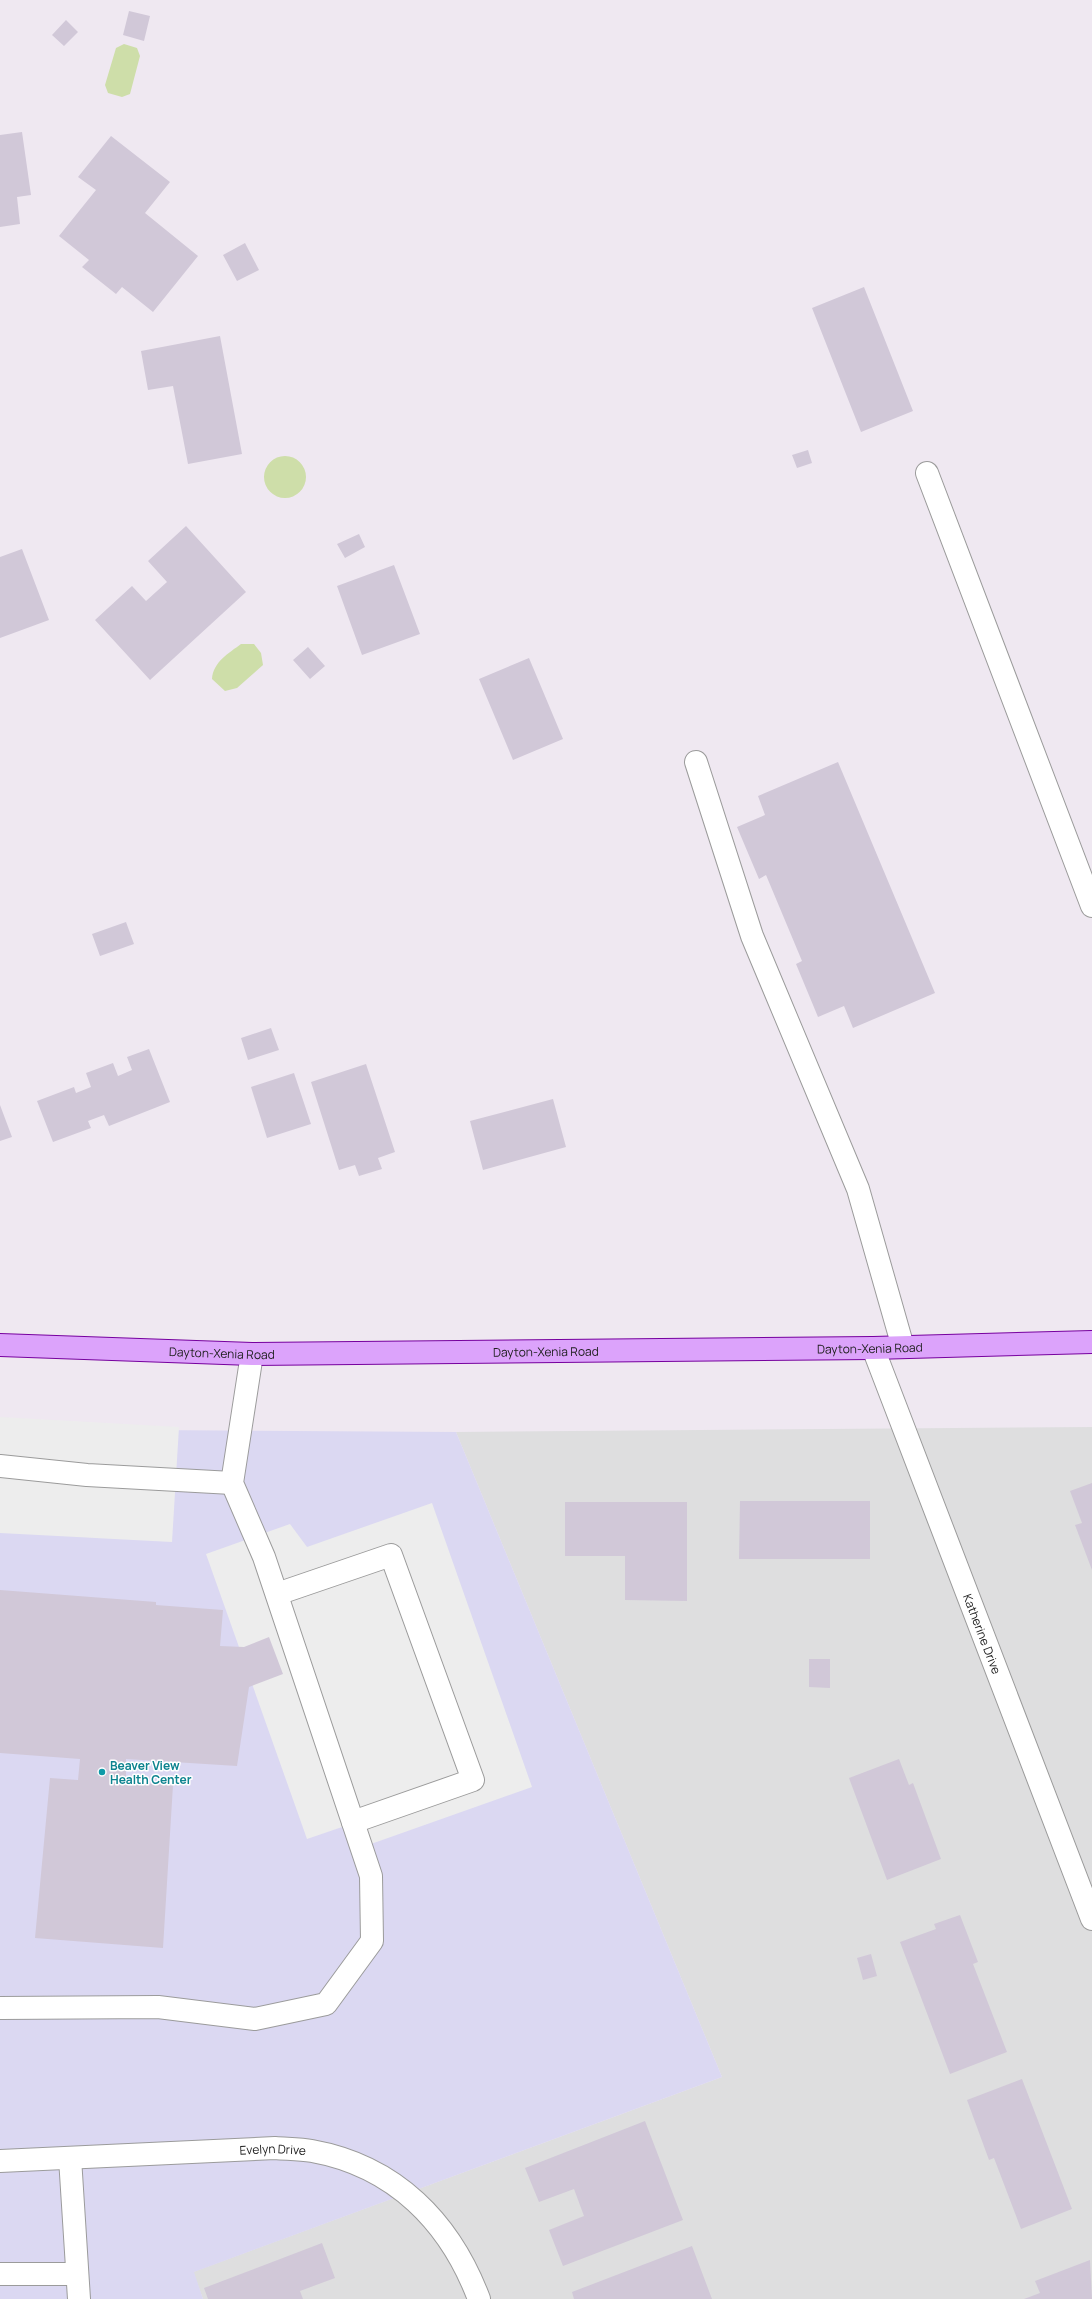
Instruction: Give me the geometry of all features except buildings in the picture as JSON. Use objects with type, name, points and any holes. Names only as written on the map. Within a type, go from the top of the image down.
[{"type":"main road","name":"Dayton-Xenia Road","points":[[0,1345],[252,1354],[873,1348],[1092,1342]]},
{"type":"street","points":[[927,473],[1092,906]]},
{"type":"street","points":[[696,762],[752,936],[858,1189],[903,1347]]},
{"type":"street","name":"Katherine Drive","points":[[873,1348],[1092,1919]]},
{"type":"street","points":[[0,2008],[158,2007],[255,2019],[326,2004],[372,1941],[371,1876],[264,1557],[232,1483],[252,1354]]},
{"type":"street","points":[[0,1466],[88,1475],[232,1483]]},
{"type":"street","points":[[277,1594],[391,1555],[473,1780],[353,1822]]},
{"type":"street","name":"Evelyn Drive","points":[[0,2161],[275,2148],[311,2151],[350,2161],[383,2177],[416,2201],[441,2227],[470,2274],[479,2299]]},
{"type":"street","points":[[70,2158],[79,2299]]},
{"type":"street","points":[[0,2274],[77,2274]]},
{"type":"shaded area","points":[[124,44],[137,48],[140,56],[130,94],[122,97],[108,93],[105,85],[116,48]]},
{"type":"shaded area","points":[[285,456],[300,462],[306,477],[300,492],[285,498],[270,492],[264,477],[270,462]]},
{"type":"shaded area","points":[[241,644],[254,644],[261,653],[263,665],[237,688],[225,691],[212,679],[213,673],[222,658]]},
{"type":"shaded area","points":[[0,1417],[179,1427],[172,1542],[0,1533]]},
{"type":"shaded area","points":[[1092,1427],[1092,2299],[203,2299],[193,2272],[722,2077],[456,1432]]},
{"type":"shaded area","points":[[0,1429],[456,1432],[722,2077],[194,2272],[203,2299],[0,2299]]},
{"type":"shaded area","points":[[432,1503],[532,1787],[354,1850],[345,1826],[307,1839],[206,1554],[290,1524],[307,1547]]},
{"type":"place","name":"Beaver View Health Center","points":[[102,1772]]}]
